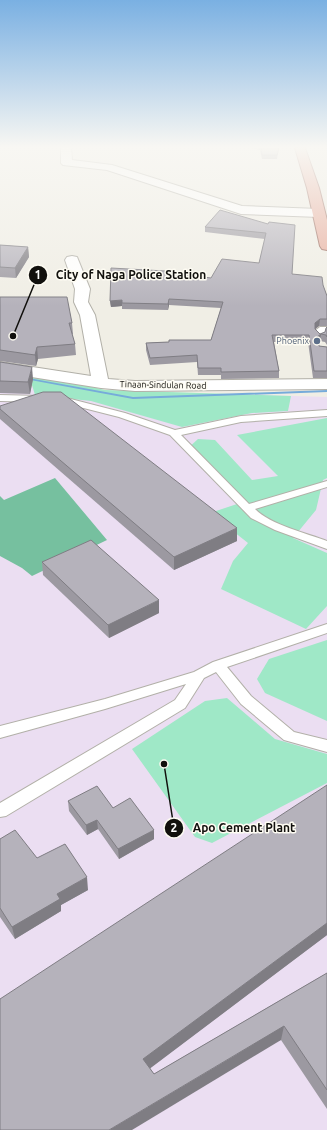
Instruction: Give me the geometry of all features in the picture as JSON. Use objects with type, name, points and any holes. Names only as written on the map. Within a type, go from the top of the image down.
[{"type":"highway","points":[[316,201],[327,246]]},
{"type":"street","points":[[212,201],[241,210],[319,213]]},
{"type":"street","points":[[72,260],[72,266],[80,280],[84,294],[81,302],[86,309],[89,320],[89,329],[101,383]]},
{"type":"street","name":"Tinaan-Sindulan Road","points":[[0,367],[101,383],[135,386],[327,384]]},
{"type":"lane","points":[[0,398],[62,399],[122,415],[174,433],[255,516],[279,528],[327,544]]},
{"type":"lane","points":[[174,433],[241,419],[327,413]]},
{"type":"lane","points":[[247,508],[327,484]]},
{"type":"lane","points":[[0,732],[104,704],[199,675],[218,666],[327,628]]},
{"type":"lane","points":[[218,666],[246,700],[289,736],[327,746]]},
{"type":"lane","points":[[0,811],[180,704],[199,675]]},
{"type":"shaded area","points":[[0,384],[56,389],[327,397],[327,1130],[0,1130]]},
{"type":"green space","points":[[29,375],[71,382],[105,390],[291,396],[288,411],[252,413],[182,427],[91,401],[35,395]]},
{"type":"green space","points":[[327,418],[327,478],[323,480],[316,510],[293,538],[327,553],[327,606],[306,629],[221,589],[233,561],[248,543],[210,513],[246,501],[185,451],[198,439],[215,440],[252,480],[278,476],[237,435]]},
{"type":"green space","points":[[55,478],[107,540],[32,576],[22,568],[0,556],[0,496],[4,500]]},
{"type":"green space","points":[[327,640],[327,721],[265,693],[257,679],[269,659]]},
{"type":"green space","points":[[227,698],[275,739],[327,754],[327,783],[212,843],[195,837],[132,749],[205,701]]},
{"type":"building","points":[[220,210],[268,224],[269,222],[295,225],[292,274],[322,277],[327,296],[327,319],[320,319],[315,323],[315,329],[320,334],[325,332],[327,327],[327,337],[326,335],[321,334],[317,337],[319,346],[327,347],[327,371],[314,371],[309,335],[272,335],[279,371],[221,372],[221,368],[198,368],[197,355],[150,358],[146,343],[169,342],[169,340],[211,340],[223,302],[169,299],[168,304],[122,303],[122,300],[110,301],[111,268],[165,271],[211,278],[222,259],[259,263],[266,233],[205,227]]},
{"type":"building","points":[[0,245],[28,247],[15,268],[0,267]]},
{"type":"building","points":[[0,297],[67,297],[72,323],[69,323],[75,344],[37,347],[35,355],[0,350]]},
{"type":"building","points":[[0,362],[32,367],[28,382],[0,381]]},
{"type":"building","points":[[43,392],[61,392],[237,528],[174,557],[0,409],[0,406]]},
{"type":"building","points":[[91,540],[159,600],[108,625],[42,562]]},
{"type":"building","points":[[327,785],[327,923],[143,1059],[154,1074],[327,973],[327,1090],[284,1026],[109,1130],[0,1130],[0,999]]},
{"type":"building","points":[[97,786],[113,808],[130,798],[154,830],[118,849],[97,820],[86,825],[68,801]]},
{"type":"building","points":[[15,830],[37,858],[65,844],[87,877],[57,894],[60,899],[12,927],[0,908],[0,839]]},
{"type":"waterway","points":[[25,378],[133,398],[327,391]]},
{"type":"place","name":"City of Naga Police Station","points":[[13,336]]},
{"type":"place","name":"Phoenix","points":[[317,341]]},
{"type":"place","name":"Apo Cement Plant","points":[[164,764]]}]
